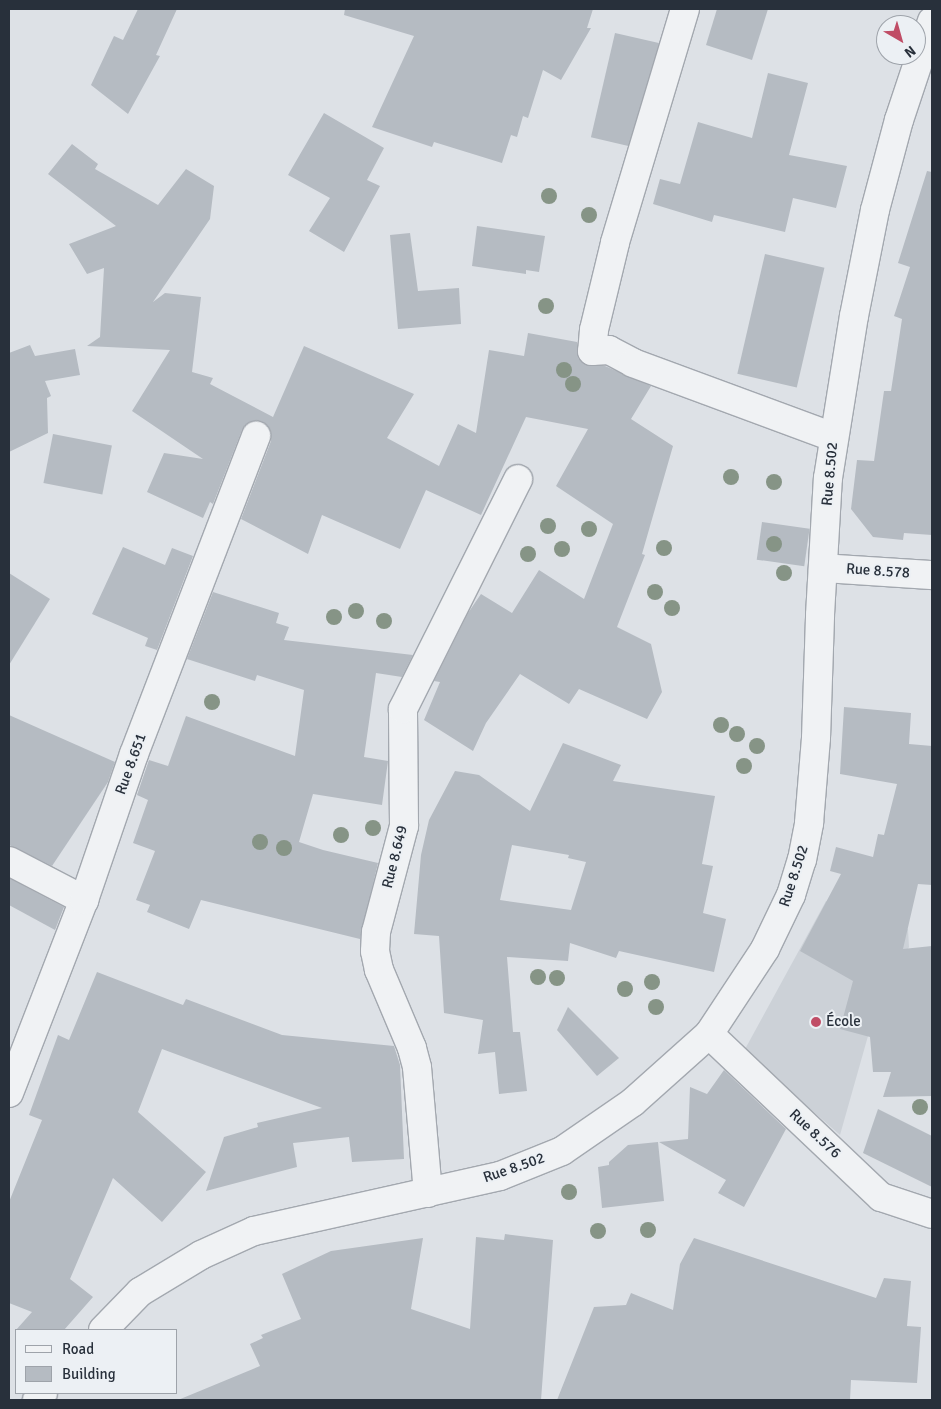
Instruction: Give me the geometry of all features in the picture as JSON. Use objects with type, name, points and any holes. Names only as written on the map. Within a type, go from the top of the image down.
[{"type":"street","points":[[685,9],[615,243],[594,330],[592,351],[610,350],[633,363],[833,436]]},
{"type":"street","name":"Rue 8.502","points":[[104,1329],[140,1292],[201,1255],[254,1231],[500,1176],[562,1151],[632,1102],[709,1034],[766,949],[791,895],[802,860],[809,823],[816,738],[828,478],[833,436],[874,210],[899,120],[932,21]]},
{"type":"street","name":"Rue 8.651","points":[[9,1093],[84,900],[134,754],[256,436]]},
{"type":"street","name":"Rue 8.649","points":[[428,1193],[417,1068],[412,1048],[379,970],[375,951],[376,932],[404,826],[403,709],[518,479]]},
{"type":"street","name":"Rue 8.578","points":[[823,568],[932,575]]},
{"type":"street","points":[[9,861],[84,900]]},
{"type":"street","name":"Rue 8.576","points":[[709,1034],[881,1197],[932,1214]]},
{"type":"shaded area","name":"École","points":[[826,901],[867,919],[908,929],[909,947],[882,998],[868,1036],[840,1135],[744,1051]]},
{"type":"building","points":[[138,9],[177,9],[156,55],[160,56],[128,114],[91,85],[114,36],[123,40]]},
{"type":"building","points":[[345,9],[593,9],[587,28],[591,28],[561,80],[543,70],[528,118],[523,116],[517,137],[511,135],[502,163],[434,142],[432,147],[372,127],[414,36],[344,15]]},
{"type":"building","points":[[717,9],[768,9],[752,60],[706,45]]},
{"type":"building","points":[[615,33],[659,43],[635,147],[591,137]]},
{"type":"building","points":[[768,73],[808,83],[789,155],[847,166],[836,208],[793,198],[785,232],[714,215],[712,222],[653,204],[660,179],[680,184],[698,122],[752,138]]},
{"type":"building","points":[[324,113],[384,148],[367,180],[380,186],[344,252],[309,231],[330,198],[288,175]]},
{"type":"building","points":[[72,144],[98,164],[95,169],[158,205],[186,169],[214,186],[210,219],[153,302],[165,293],[201,297],[192,372],[213,378],[210,384],[273,417],[304,346],[414,394],[387,438],[439,466],[458,424],[476,433],[489,350],[524,356],[528,333],[577,342],[578,358],[584,364],[605,366],[651,386],[631,419],[673,446],[642,554],[645,555],[617,627],[651,644],[662,692],[647,719],[579,689],[569,704],[520,674],[486,723],[473,751],[424,720],[440,682],[434,681],[468,613],[481,594],[512,613],[539,570],[584,599],[613,524],[556,486],[588,429],[526,417],[481,515],[426,490],[400,549],[322,515],[308,554],[241,519],[271,441],[268,427],[261,421],[247,424],[242,430],[213,504],[210,502],[203,518],[147,492],[164,453],[203,459],[132,411],[170,350],[87,346],[100,337],[104,268],[87,274],[69,244],[116,226],[48,174]]},
{"type":"building","points":[[927,171],[932,172],[932,535],[904,533],[903,540],[873,537],[851,509],[857,460],[874,461],[884,391],[891,391],[902,319],[894,316],[910,267],[898,263]]},
{"type":"building","points":[[477,226],[545,236],[539,272],[526,270],[526,274],[472,266]]},
{"type":"building","points":[[410,233],[418,291],[459,288],[461,324],[398,329],[390,235]]},
{"type":"building","points":[[765,254],[824,268],[797,388],[737,374]]},
{"type":"building","points":[[30,345],[35,356],[75,349],[80,375],[45,381],[51,396],[47,398],[48,433],[9,452],[9,353]]},
{"type":"building","points":[[53,434],[112,445],[102,495],[43,483]]},
{"type":"building","points":[[762,522],[810,529],[804,566],[757,560]]},
{"type":"building","points":[[123,547],[165,565],[172,548],[193,556],[157,650],[145,646],[148,638],[92,614]]},
{"type":"building","points":[[9,573],[50,599],[9,665]]},
{"type":"building","points":[[213,592],[279,613],[276,623],[289,627],[284,640],[413,655],[402,677],[376,673],[364,757],[388,761],[382,805],[313,794],[299,842],[323,850],[378,863],[360,939],[201,900],[189,929],[147,912],[150,905],[136,900],[155,851],[133,843],[148,800],[137,795],[149,760],[168,766],[186,716],[295,756],[304,690],[257,675],[255,681],[187,659]]},
{"type":"building","points":[[844,707],[911,713],[909,744],[932,746],[932,885],[918,884],[903,949],[932,946],[932,1096],[883,1097],[891,1072],[873,1072],[870,1037],[840,1029],[853,981],[800,951],[841,874],[830,871],[836,847],[873,857],[878,834],[884,835],[897,784],[840,774]]},
{"type":"building","points":[[9,715],[115,762],[108,782],[52,866],[9,845]]},
{"type":"building","points":[[563,743],[621,765],[613,781],[715,796],[702,864],[713,866],[703,913],[726,919],[714,972],[619,951],[616,958],[570,943],[568,961],[507,957],[513,1032],[520,1032],[527,1091],[499,1094],[495,1052],[478,1054],[483,1020],[444,1013],[439,936],[414,934],[421,855],[429,820],[455,771],[479,775],[530,811]],"holes":[[[512,845],[569,855],[568,858],[586,862],[571,910],[500,900]]]},
{"type":"building","points":[[9,878],[64,907],[55,930],[9,905]]},
{"type":"building","points":[[97,972],[183,1005],[186,999],[282,1035],[394,1046],[400,1065],[404,1159],[352,1162],[349,1137],[293,1143],[297,1167],[206,1191],[224,1137],[258,1127],[257,1123],[322,1108],[162,1049],[138,1112],[206,1172],[162,1222],[113,1178],[70,1279],[93,1297],[65,1329],[17,1329],[32,1312],[9,1303],[9,1202],[42,1120],[29,1115],[58,1035],[69,1040]]},
{"type":"building","points":[[568,1007],[619,1058],[597,1076],[557,1030]]},
{"type":"building","points":[[724,1070],[786,1129],[744,1207],[718,1193],[726,1180],[659,1142],[688,1139],[690,1087],[707,1094]]},
{"type":"building","points":[[878,1109],[932,1136],[932,1187],[863,1153]]},
{"type":"building","points":[[658,1142],[664,1201],[602,1208],[598,1167],[609,1165],[609,1162],[628,1145]]},
{"type":"building","points":[[505,1234],[553,1240],[541,1400],[178,1400],[260,1366],[250,1344],[263,1338],[261,1335],[301,1319],[282,1274],[331,1251],[423,1238],[411,1309],[470,1329],[476,1237],[504,1240]]},
{"type":"building","points":[[694,1238],[876,1298],[884,1278],[911,1281],[907,1326],[921,1327],[917,1383],[851,1380],[850,1400],[557,1400],[594,1307],[626,1305],[631,1293],[673,1310],[680,1264]]},
{"type":"place","name":"École","points":[[816,1022]]}]
